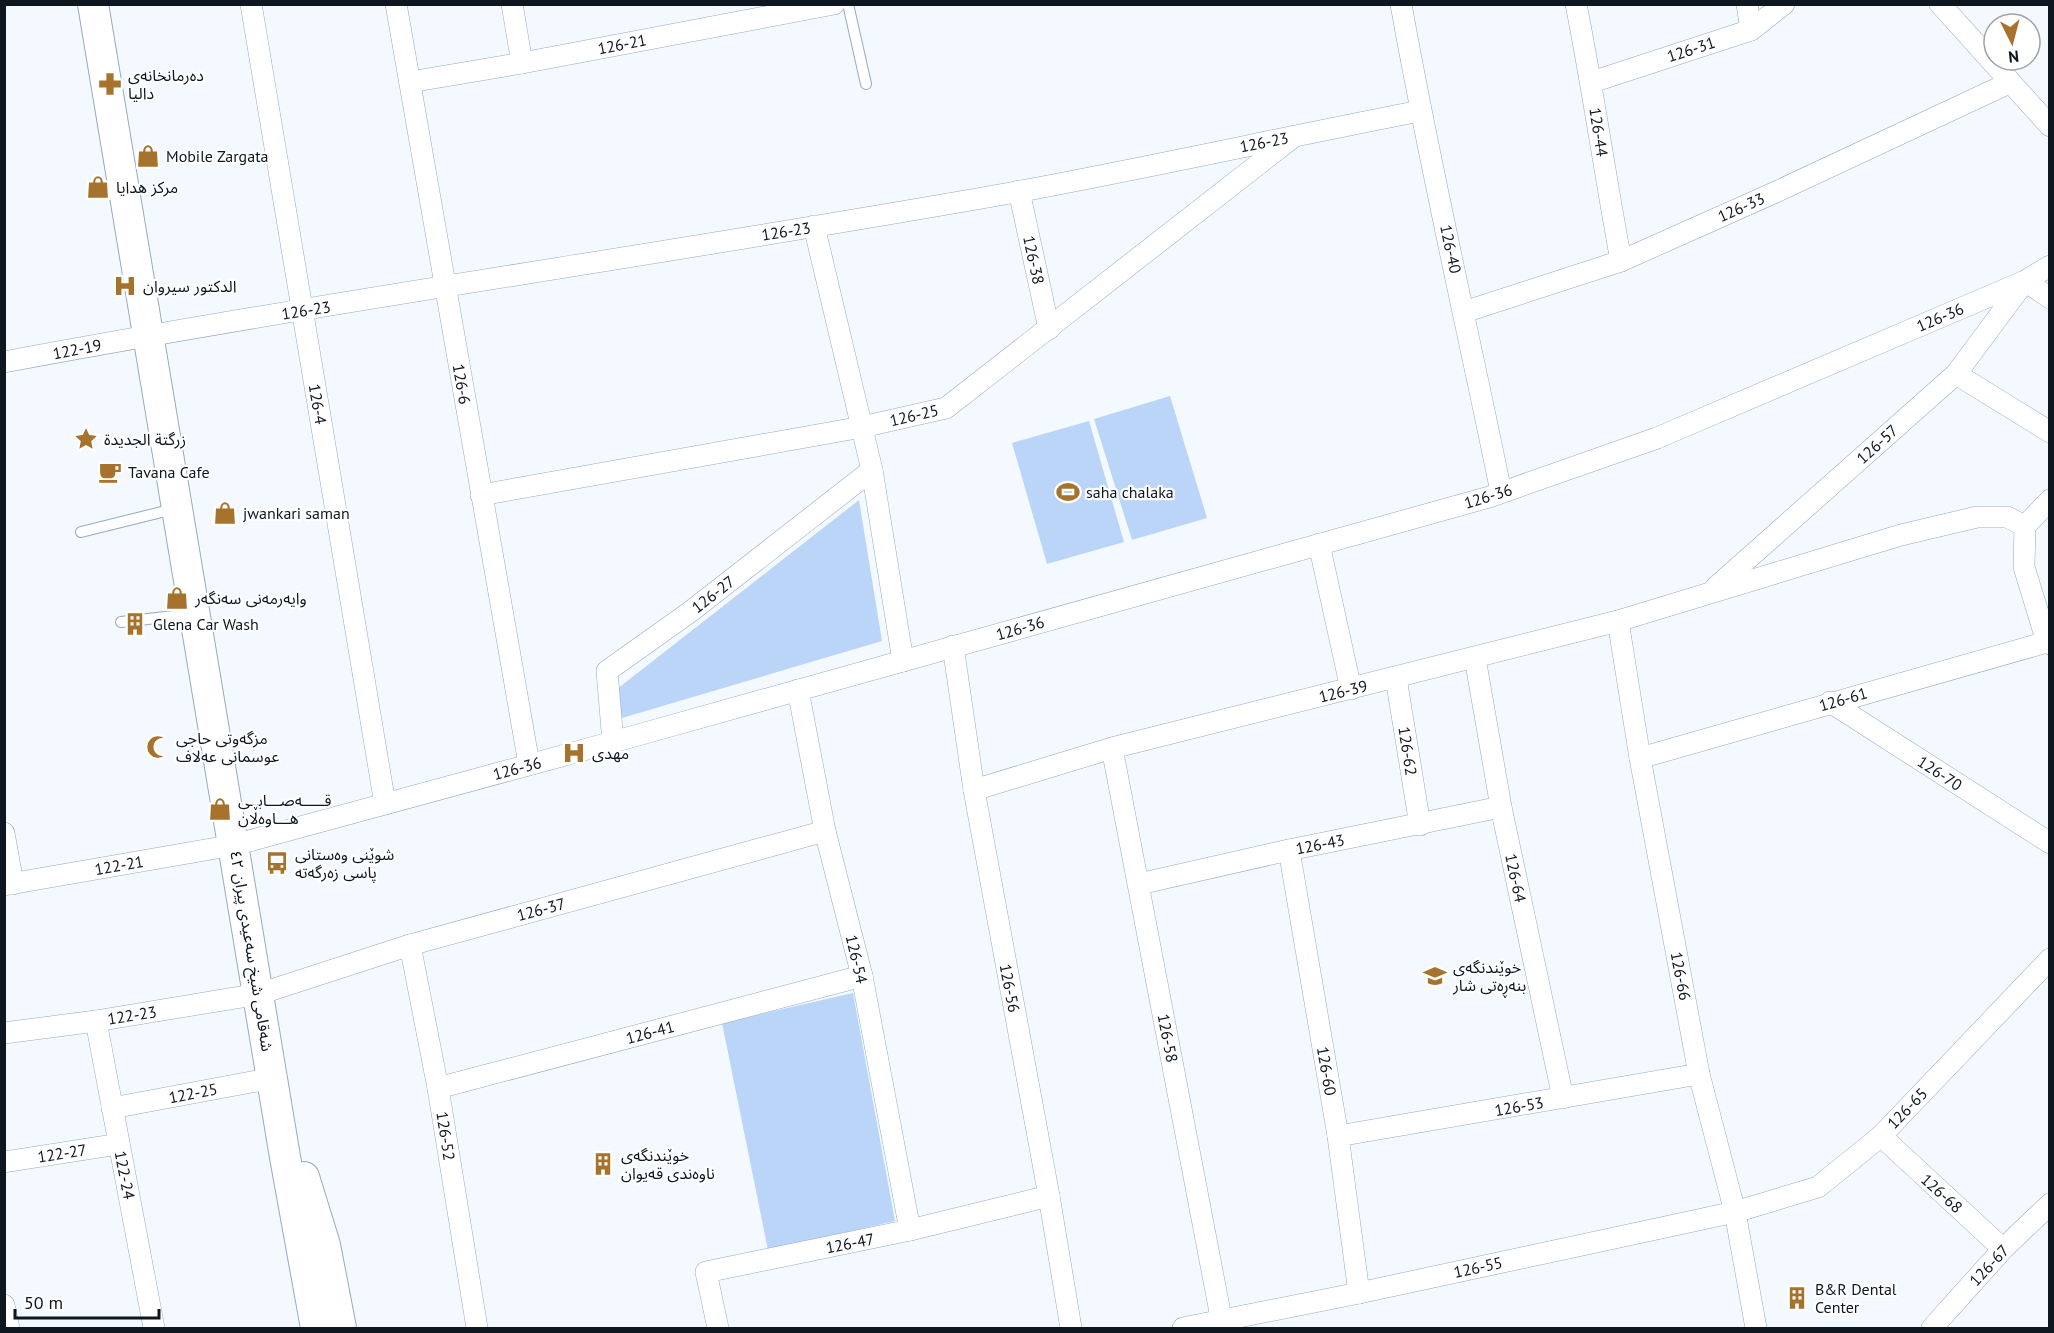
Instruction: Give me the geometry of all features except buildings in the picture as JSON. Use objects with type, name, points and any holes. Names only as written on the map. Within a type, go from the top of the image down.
[{"type":"main road","name":"شەقامی شیخ سەعیدی پیران ٤٢","points":[[93,4],[157,334],[294,1168],[316,1329]]},
{"type":"main road","name":"شەقامی شیخ سەعیدی پیران ٤٢","points":[[113,4],[178,509],[195,613],[241,842]]},
{"type":"main road","name":"شەقامی شیخ سەعیدی پیران ٤٢","points":[[265,991],[273,1078],[327,1329]]},
{"type":"main road","points":[[294,1168],[292,1261],[302,1329]]},
{"type":"main road","points":[[294,1168],[315,1209],[325,1245],[341,1329]]},
{"type":"street","name":"126-4","points":[[250,4],[386,804]]},
{"type":"street","name":"126-6","points":[[396,4],[529,764]]},
{"type":"street","points":[[512,4],[522,63]]},
{"type":"street","name":"126-21","points":[[410,82],[834,4]]},
{"type":"street","name":"126-40","points":[[1401,4],[1420,111],[1501,492]]},
{"type":"street","name":"126-44","points":[[1576,4],[1592,82],[1609,197],[1622,261]]},
{"type":"street","points":[[1747,4],[1750,30]]},
{"type":"street","name":"126-31","points":[[1592,82],[1750,30],[1785,4]]},
{"type":"street","points":[[1940,4],[2049,126]]},
{"type":"street","name":"126-33","points":[[1464,312],[1622,261],[2009,83]]},
{"type":"street","name":"126-23","points":[[157,334],[446,288],[1019,191],[1420,111]]},
{"type":"street","name":"126-25","points":[[481,495],[862,427],[946,408],[1295,136]]},
{"type":"street","name":"126-38","points":[[1019,191],[1049,329]]},
{"type":"street","points":[[814,226],[872,470],[903,661]]},
{"type":"street","name":"126-36","points":[[241,842],[613,742],[1501,492],[1657,438],[2025,281],[2049,266]]},
{"type":"street","points":[[2025,281],[2049,298]]},
{"type":"street","name":"126-57","points":[[1711,591],[1956,374],[2025,281]]},
{"type":"street","name":"122-19","points":[[4,362],[157,334]]},
{"type":"street","points":[[1956,374],[2049,432]]},
{"type":"street","name":"126-27","points":[[613,742],[606,671],[690,612],[872,470]]},
{"type":"street","points":[[2048,643],[2024,567],[2025,526],[2049,500]]},
{"type":"street","name":"126-39","points":[[974,790],[1112,748],[1618,621],[1901,535],[1977,517],[2007,517],[2025,526]]},
{"type":"street","points":[[1319,544],[1351,689]]},
{"type":"street","name":"126-66","points":[[1618,621],[1640,758],[1699,1074],[1735,1212],[1756,1329]]},
{"type":"street","name":"126-61","points":[[1640,758],[1830,702],[2048,643]]},
{"type":"street","name":"126-56","points":[[953,646],[974,790],[1049,1196],[1071,1329]]},
{"type":"street","name":"126-64","points":[[1475,658],[1501,807],[1563,1098]]},
{"type":"street","name":"126-62","points":[[1396,678],[1420,825]]},
{"type":"street","name":"126-54","points":[[798,690],[825,831],[862,976],[910,1230]]},
{"type":"street","name":"126-70","points":[[1830,702],[2049,843]]},
{"type":"street","name":"126-58","points":[[1112,748],[1222,1324]]},
{"type":"street","name":"126-43","points":[[1139,884],[1289,850],[1501,807]]},
{"type":"street","name":"126-37","points":[[265,991],[410,945],[825,831]]},
{"type":"street","points":[[4,832],[9,884]]},
{"type":"street","name":"122-21","points":[[9,884],[241,842]]},
{"type":"street","name":"126-60","points":[[1289,850],[1338,1136],[1359,1293]]},
{"type":"street","name":"126-52","points":[[410,945],[438,1088],[477,1329]]},
{"type":"street","name":"126-65","points":[[1735,1212],[1818,1187],[1881,1136],[2049,959]]},
{"type":"street","name":"126-41","points":[[438,1088],[862,976]]},
{"type":"street","name":"122-23","points":[[4,1033],[96,1021],[265,991]]},
{"type":"street","name":"122-24","points":[[96,1021],[154,1329]]},
{"type":"street","name":"126-53","points":[[1338,1136],[1699,1074]]},
{"type":"street","name":"122-25","points":[[112,1108],[273,1078]]},
{"type":"street","name":"126-68","points":[[1881,1136],[2003,1249]]},
{"type":"street","name":"122-27","points":[[4,1162],[119,1144]]},
{"type":"street","name":"126-47","points":[[718,1329],[706,1272],[910,1230],[1049,1196]]},
{"type":"street","name":"126-67","points":[[1932,1329],[2003,1249],[2049,1204]]},
{"type":"street","name":"126-55","points":[[1183,1329],[1222,1324],[1735,1212]]},
{"type":"street","points":[[4,1305],[9,1329]]},
{"type":"lane","points":[[848,4],[866,84]]},
{"type":"lane","points":[[81,532],[178,509]]},
{"type":"lane","points":[[122,622],[195,613]]},
{"type":"shaded area","name":"saha chalaka","points":[[1170,396],[1207,518],[1132,540],[1094,419]]},
{"type":"shaded area","name":"saha chalaka","points":[[1089,421],[1124,542],[1047,564],[1012,443]]},
{"type":"shaded area","points":[[859,500],[882,641],[622,718],[617,689]]},
{"type":"shaded area","points":[[853,993],[895,1221],[768,1250],[722,1023]]},
{"type":"place","name":"دەرمانخانەی دالیا","points":[[110,84]]},
{"type":"place","name":"Mobile Zargata","points":[[148,156]]},
{"type":"place","name":"مركز هدايا","points":[[98,187]]},
{"type":"place","name":"الدكتور سيروان","points":[[125,286]]},
{"type":"place","name":"زرگتة الجديدة","points":[[86,439]]},
{"type":"place","name":"Tavana Cafe","points":[[110,472]]},
{"type":"place","name":"saha chalaka","points":[[1068,492]]},
{"type":"place","name":"jwankari saman","points":[[225,513]]},
{"type":"place","name":"وایەرمەنی سەنگەر","points":[[177,598]]},
{"type":"place","name":"Glena Car Wash","points":[[135,624]]},
{"type":"place","name":"مزگەوتی حاجی عوسمانی عەلاف","points":[[158,747]]},
{"type":"place","name":"مهدی","points":[[574,753]]},
{"type":"place","name":"قـــــەصـــابــی هـــاوەڵان","points":[[220,809]]},
{"type":"place","name":"شوێنی وەستانی پاسی زەرگەتە","points":[[277,863]]},
{"type":"place","name":"خوێندنگەی بنەڕەتی شار","points":[[1435,976]]},
{"type":"place","name":"خوێندنگەی ناوەندی قەیوان","points":[[603,1164]]},
{"type":"place","name":"B&R Dental Center","points":[[1797,1298]]}]
